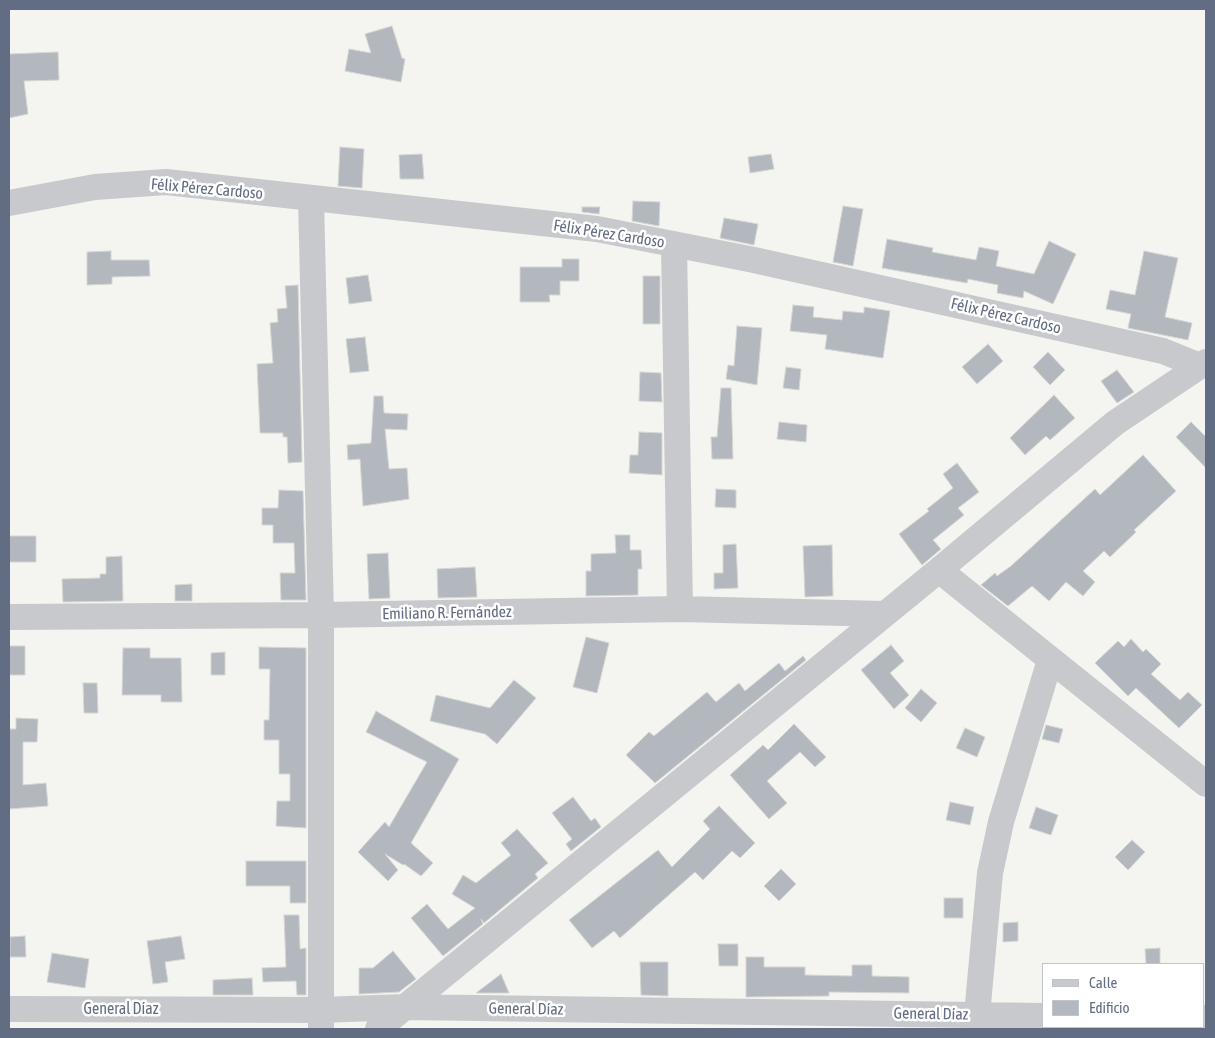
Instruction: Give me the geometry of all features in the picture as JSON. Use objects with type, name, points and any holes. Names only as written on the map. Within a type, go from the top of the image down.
[{"type":"street","name":"Félix Pérez Cardoso","points":[[9,203],[95,187],[166,182],[597,229],[764,262],[1163,351],[1203,364]]},
{"type":"street","points":[[311,199],[321,615],[321,1019]]},
{"type":"street","points":[[674,244],[680,609]]},
{"type":"street","points":[[378,1029],[939,570],[1115,423],[1203,364]]},
{"type":"street","points":[[939,570],[1206,784]]},
{"type":"street","name":"Emiliano R. Fernández","points":[[9,617],[321,615],[680,609],[884,614]]},
{"type":"street","points":[[977,1015],[990,874],[1001,822],[1050,660]]},
{"type":"street","name":"General Díaz","points":[[9,1009],[321,1019],[406,1007],[630,1020],[977,1015],[1042,1016]]},
{"type":"building","points":[[392,26],[402,58],[405,59],[401,82],[345,71],[349,49],[371,53],[365,34]]},
{"type":"building","points":[[58,52],[59,80],[24,81],[28,114],[9,118],[9,54]]},
{"type":"building","points":[[340,147],[364,149],[362,188],[338,186]]},
{"type":"building","points":[[422,154],[424,179],[400,179],[399,155]]},
{"type":"building","points":[[771,154],[774,169],[750,173],[748,157]]},
{"type":"building","points":[[633,201],[660,202],[659,226],[632,221]]},
{"type":"building","points":[[843,206],[863,209],[853,266],[833,262]]},
{"type":"building","points":[[582,207],[600,207],[599,214],[582,212]]},
{"type":"building","points":[[724,218],[758,224],[754,245],[720,238]]},
{"type":"building","points":[[887,239],[933,248],[932,252],[976,260],[979,247],[999,251],[996,266],[1034,274],[1049,241],[1076,254],[1053,304],[1024,291],[1023,298],[997,293],[998,285],[968,279],[967,283],[882,268]]},
{"type":"building","points":[[111,251],[111,260],[149,260],[150,276],[112,277],[112,284],[87,285],[87,252]]},
{"type":"building","points":[[1144,251],[1178,258],[1165,317],[1192,323],[1188,340],[1128,328],[1131,314],[1106,309],[1110,290],[1135,295]]},
{"type":"building","points":[[562,259],[579,259],[579,281],[560,281],[560,295],[549,295],[550,302],[520,302],[520,267],[562,267]]},
{"type":"building","points":[[368,275],[372,301],[349,304],[346,278]]},
{"type":"building","points":[[643,276],[660,276],[660,324],[643,324]]},
{"type":"building","points":[[298,285],[302,462],[288,463],[287,437],[283,437],[283,433],[260,433],[257,364],[273,363],[270,323],[278,322],[277,309],[287,308],[285,286]]},
{"type":"building","points":[[793,305],[814,307],[813,317],[842,320],[843,311],[864,313],[864,307],[890,311],[883,358],[825,349],[827,335],[790,331]]},
{"type":"building","points":[[737,326],[762,328],[757,385],[726,379],[728,365],[734,366]]},
{"type":"building","points":[[365,337],[369,371],[350,373],[346,339]]},
{"type":"building","points":[[988,344],[1003,361],[977,384],[962,367]]},
{"type":"building","points":[[1048,352],[1065,370],[1050,385],[1033,367]]},
{"type":"building","points":[[786,367],[801,369],[799,390],[783,388]]},
{"type":"building","points":[[1117,370],[1134,392],[1117,403],[1101,381]]},
{"type":"building","points":[[640,372],[661,373],[662,402],[639,401]]},
{"type":"building","points":[[721,388],[731,388],[733,459],[712,459],[711,437],[717,437]]},
{"type":"building","points":[[1054,395],[1075,418],[1050,440],[1046,436],[1025,455],[1010,438]]},
{"type":"building","points":[[374,396],[383,396],[384,413],[408,414],[407,430],[385,429],[389,469],[407,468],[409,499],[363,506],[360,459],[348,460],[347,445],[371,443]]},
{"type":"building","points":[[779,422],[807,425],[806,442],[777,439]]},
{"type":"building","points":[[1191,422],[1206,437],[1206,468],[1176,437]]},
{"type":"building","points":[[639,432],[662,433],[662,475],[629,473],[630,455],[638,455]]},
{"type":"building","points":[[1143,455],[1176,491],[1134,530],[1136,532],[1110,557],[1104,551],[1083,571],[1095,582],[1083,596],[1066,582],[1049,601],[1032,586],[1008,606],[981,585],[995,573],[997,576],[1011,566],[1095,489],[1100,495]]},
{"type":"building","points":[[957,463],[979,492],[958,508],[964,515],[933,540],[941,549],[922,565],[899,534],[929,511],[927,509],[953,488],[943,474]]},
{"type":"building","points":[[716,489],[736,490],[736,508],[715,507]]},
{"type":"building","points":[[279,490],[303,491],[306,600],[281,600],[280,573],[295,573],[294,543],[273,543],[273,525],[262,525],[262,508],[278,508]]},
{"type":"building","points":[[615,535],[630,535],[630,550],[641,550],[642,569],[638,569],[638,595],[586,596],[586,571],[591,571],[591,554],[616,553]]},
{"type":"building","points":[[9,536],[36,536],[36,562],[9,562]]},
{"type":"building","points":[[736,544],[738,588],[714,589],[714,573],[723,573],[723,545]]},
{"type":"building","points":[[832,545],[833,596],[805,597],[803,546]]},
{"type":"building","points":[[388,553],[390,598],[369,599],[367,554]]},
{"type":"building","points":[[122,556],[123,601],[63,602],[62,579],[100,578],[100,574],[106,574],[106,557]]},
{"type":"building","points":[[475,567],[477,597],[438,598],[437,569]]},
{"type":"building","points":[[192,584],[192,601],[175,601],[175,585]]},
{"type":"building","points":[[586,637],[609,643],[597,693],[573,687]]},
{"type":"building","points":[[1131,639],[1143,652],[1146,649],[1161,664],[1151,674],[1180,700],[1188,692],[1202,705],[1179,728],[1136,688],[1128,696],[1095,663],[1118,641],[1124,647]]},
{"type":"building","points":[[891,645],[904,661],[890,673],[909,695],[894,709],[861,670]]},
{"type":"building","points":[[9,646],[25,646],[25,675],[9,675]]},
{"type":"building","points":[[259,647],[306,648],[306,828],[276,826],[277,801],[290,801],[290,774],[279,774],[279,740],[264,740],[264,720],[269,720],[270,669],[259,669]]},
{"type":"building","points":[[123,648],[150,648],[150,658],[181,658],[182,702],[161,702],[161,695],[122,695]]},
{"type":"building","points":[[225,652],[225,675],[211,675],[211,653]]},
{"type":"building","points":[[803,656],[806,660],[655,783],[626,755],[649,732],[654,736],[707,692],[716,702],[739,683],[745,691],[779,663],[785,671]]},
{"type":"building","points":[[514,680],[536,698],[497,744],[485,734],[430,721],[436,695],[490,708]]},
{"type":"building","points":[[83,683],[97,683],[98,713],[84,713]]},
{"type":"building","points":[[921,689],[937,703],[921,722],[905,708]]},
{"type":"building","points":[[376,711],[459,759],[411,843],[433,863],[421,876],[385,854],[398,870],[388,881],[358,852],[385,822],[389,827],[427,762],[366,732]]},
{"type":"building","points":[[16,718],[38,719],[37,742],[23,742],[23,785],[46,783],[48,806],[9,809],[9,729],[16,729]]},
{"type":"building","points":[[794,724],[826,757],[815,767],[800,752],[767,781],[787,803],[769,819],[730,775],[763,745],[768,750]]},
{"type":"building","points":[[1046,725],[1063,729],[1059,743],[1042,739]]},
{"type":"building","points":[[965,728],[985,737],[977,757],[956,748]]},
{"type":"building","points":[[573,797],[591,821],[595,818],[601,827],[571,851],[566,844],[572,839],[552,813]]},
{"type":"building","points":[[950,802],[974,807],[970,825],[946,820]]},
{"type":"building","points":[[719,806],[755,843],[740,858],[732,851],[703,880],[695,872],[620,938],[614,931],[592,948],[569,920],[658,850],[672,867],[710,829],[703,821]]},
{"type":"building","points":[[1036,807],[1058,815],[1051,835],[1029,828]]},
{"type":"building","points":[[517,829],[548,863],[535,874],[538,878],[484,923],[481,919],[483,924],[443,956],[411,918],[427,904],[448,929],[475,908],[452,894],[463,875],[476,883],[511,855],[501,843]]},
{"type":"building","points":[[1132,840],[1145,852],[1128,870],[1115,857]]},
{"type":"building","points":[[246,861],[306,861],[306,903],[290,903],[290,886],[246,886]]},
{"type":"building","points":[[781,869],[796,884],[779,901],[764,886]]},
{"type":"building","points":[[944,898],[963,898],[963,918],[944,918]]},
{"type":"building","points":[[284,915],[299,915],[300,949],[306,948],[306,995],[297,995],[296,981],[263,982],[262,968],[286,967]]},
{"type":"building","points":[[1018,922],[1018,941],[1003,942],[1003,923]]},
{"type":"building","points":[[25,936],[26,957],[10,957],[10,937]]},
{"type":"building","points":[[181,936],[185,959],[165,962],[168,982],[153,984],[147,941]]},
{"type":"building","points":[[718,944],[738,944],[738,966],[719,966]]},
{"type":"building","points":[[1160,948],[1160,963],[1146,963],[1145,949]]},
{"type":"building","points":[[393,951],[416,979],[399,992],[359,994],[359,968],[373,968]]},
{"type":"building","points":[[52,953],[89,959],[85,988],[47,982]]},
{"type":"building","points":[[746,957],[764,957],[764,967],[805,967],[805,975],[852,976],[852,965],[872,965],[872,976],[909,977],[909,993],[829,992],[829,996],[746,997]]},
{"type":"building","points":[[640,962],[668,962],[668,996],[641,995]]},
{"type":"building","points":[[501,974],[509,993],[476,993]]},
{"type":"building","points":[[252,978],[253,995],[213,995],[213,980]]}]
